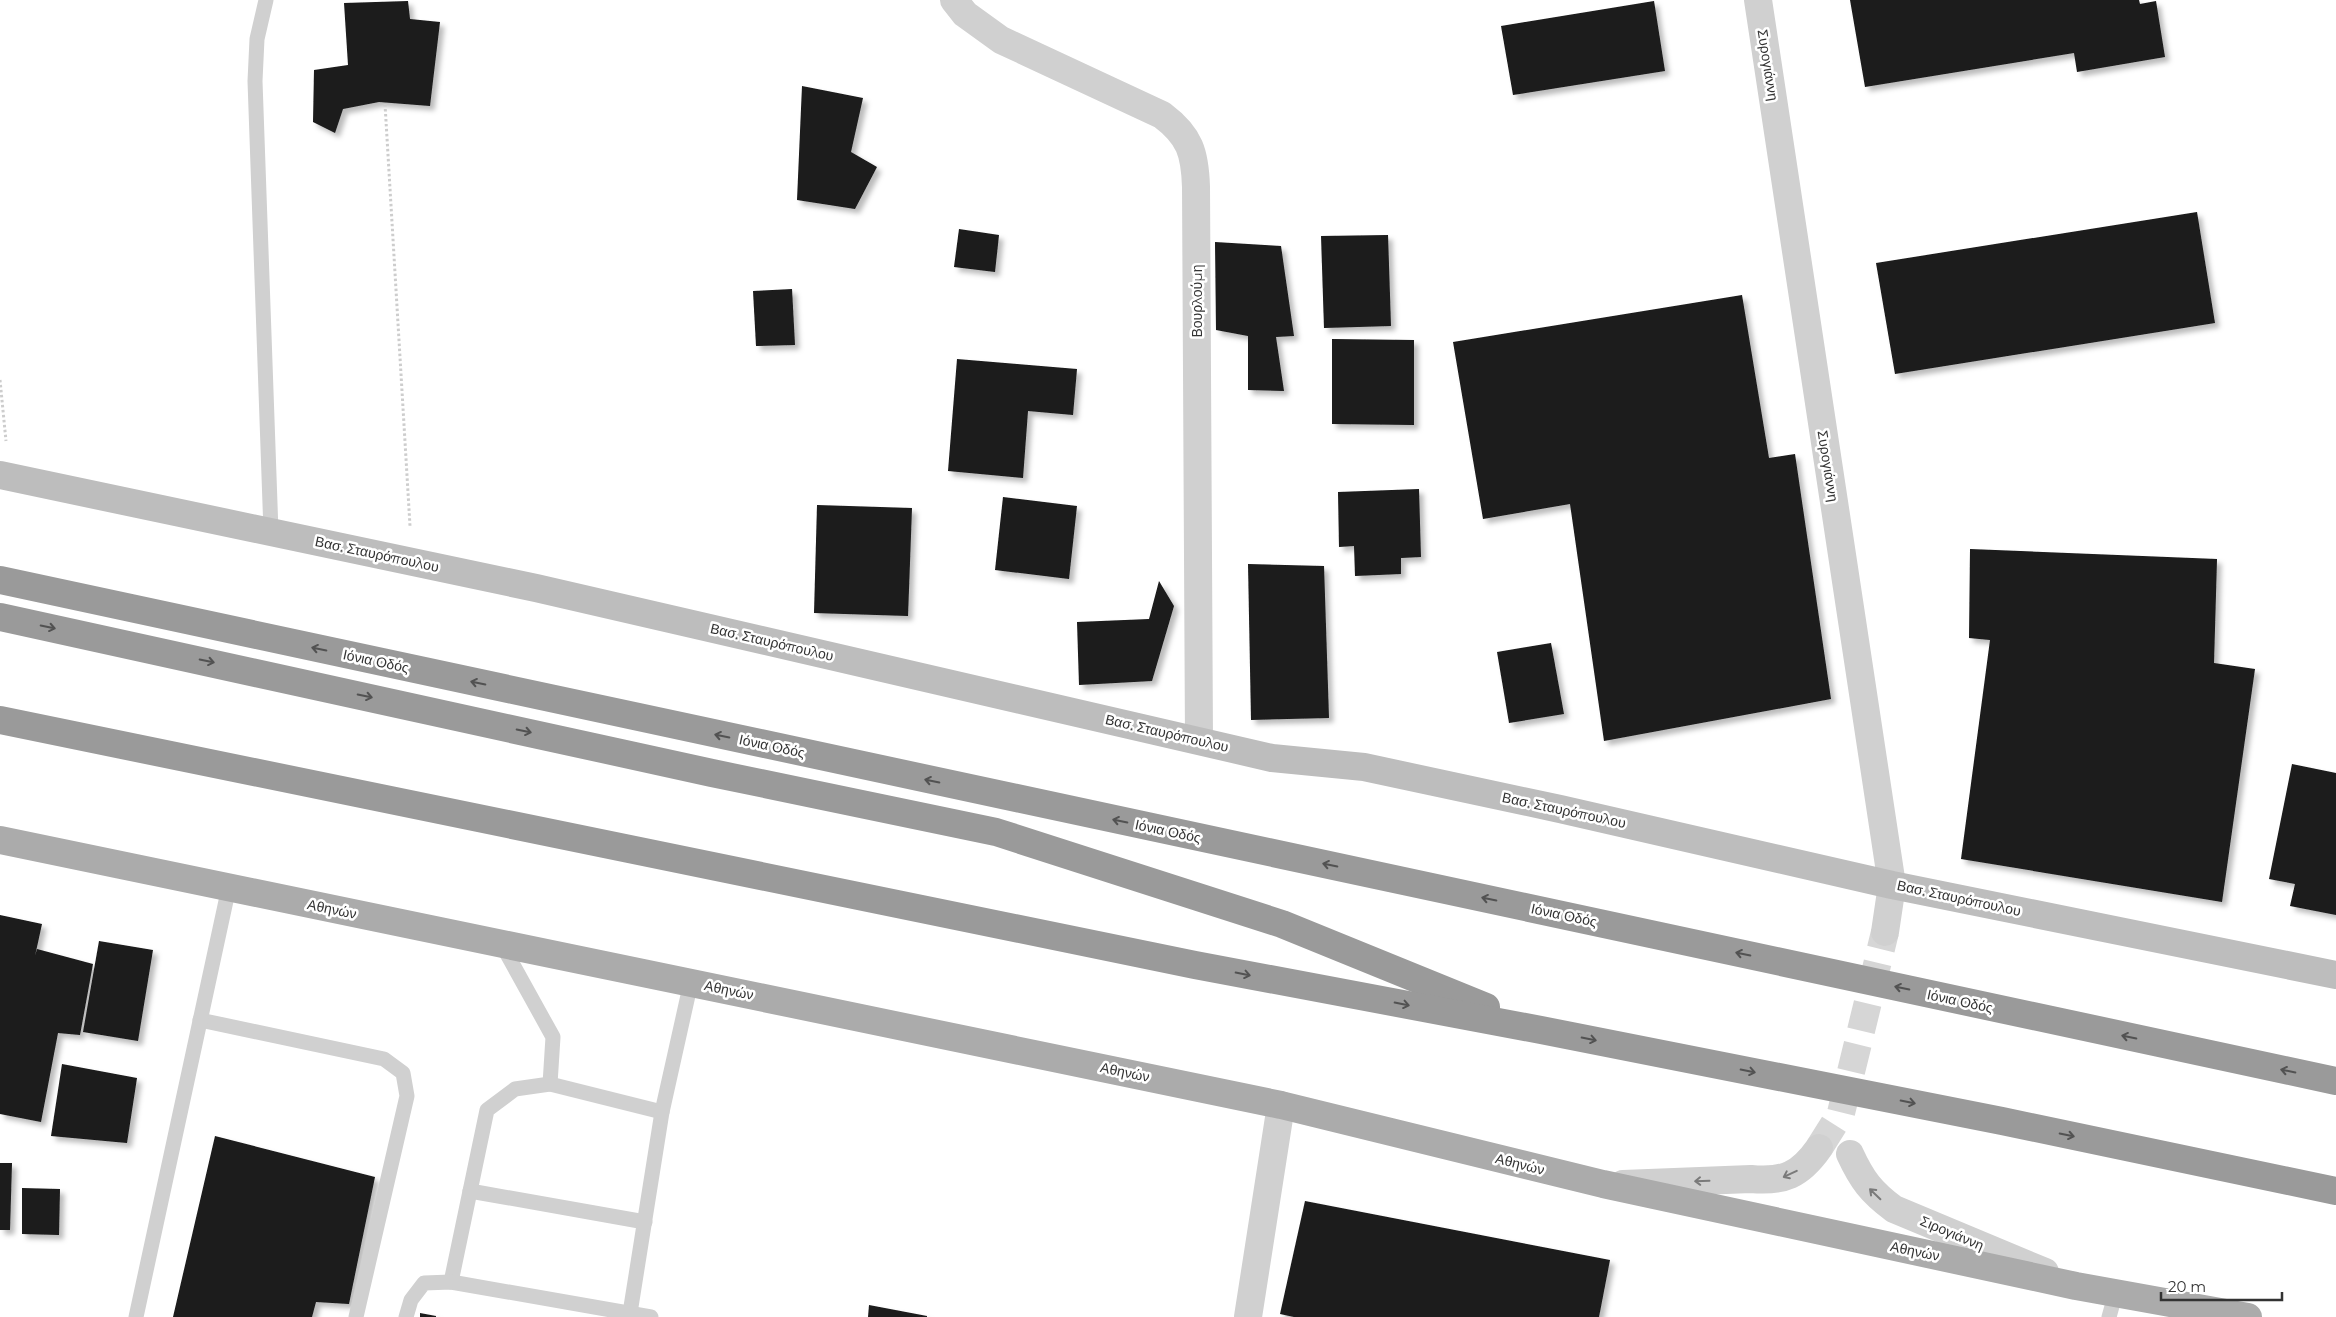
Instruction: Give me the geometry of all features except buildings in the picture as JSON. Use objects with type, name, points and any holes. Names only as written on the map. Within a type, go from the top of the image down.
[{"type":"highway","name":"Ιόνια Οδός","points":[[0,580],[2336,1081]]},
{"type":"highway","points":[[0,617],[712,773],[996,832],[1282,924],[1541,1030]]},
{"type":"highway","points":[[0,720],[1195,965],[1541,1030],[2002,1121],[2336,1191]]},
{"type":"main road","name":"Αθηνών","points":[[0,840],[1281,1105],[1603,1184],[2076,1286],[2113,1305],[2248,1317]]},
{"type":"street","name":"Βουρλούμη","points":[[954,0],[965,14],[1001,40],[1162,115],[1182,131],[1191,147],[1196,169],[1199,740]]},
{"type":"street","name":"Συρογιάννη","points":[[1758,0],[1892,884],[1885,932]]},
{"type":"street","name":"Βασ. Σταυρόπουλου","points":[[5,476],[413,562],[1272,758],[1364,767],[1892,884],[2336,975]]},
{"type":"street","points":[[1248,1317],[1281,1105]]},
{"type":"street","points":[[1603,1184],[1751,1179],[1771,1181],[1791,1175],[1807,1164],[1819,1148]]},
{"type":"street","name":"Σιρογιάννη","points":[[1850,1154],[1860,1176],[1870,1189],[1894,1209],[2076,1286]]},
{"type":"lane","points":[[266,0],[257,40],[255,73],[270,532]]},
{"type":"lane","points":[[136,1317],[229,888]]},
{"type":"lane","points":[[501,943],[553,1036],[550,1084]]},
{"type":"lane","points":[[630,1313],[662,1112],[691,982]]},
{"type":"lane","points":[[200,1020],[384,1059],[403,1073],[407,1096],[356,1317]]},
{"type":"lane","points":[[451,1282],[487,1110],[516,1089],[550,1084],[662,1112]]},
{"type":"lane","points":[[470,1191],[645,1222]]},
{"type":"lane","points":[[406,1317],[411,1300],[424,1283],[451,1282],[651,1317]]},
{"type":"path","points":[[385,104],[413,562]]},
{"type":"path","points":[[0,380],[5,476]]},
{"type":"tunnel","points":[[1819,1148],[1841,1113],[1885,932]]}]
